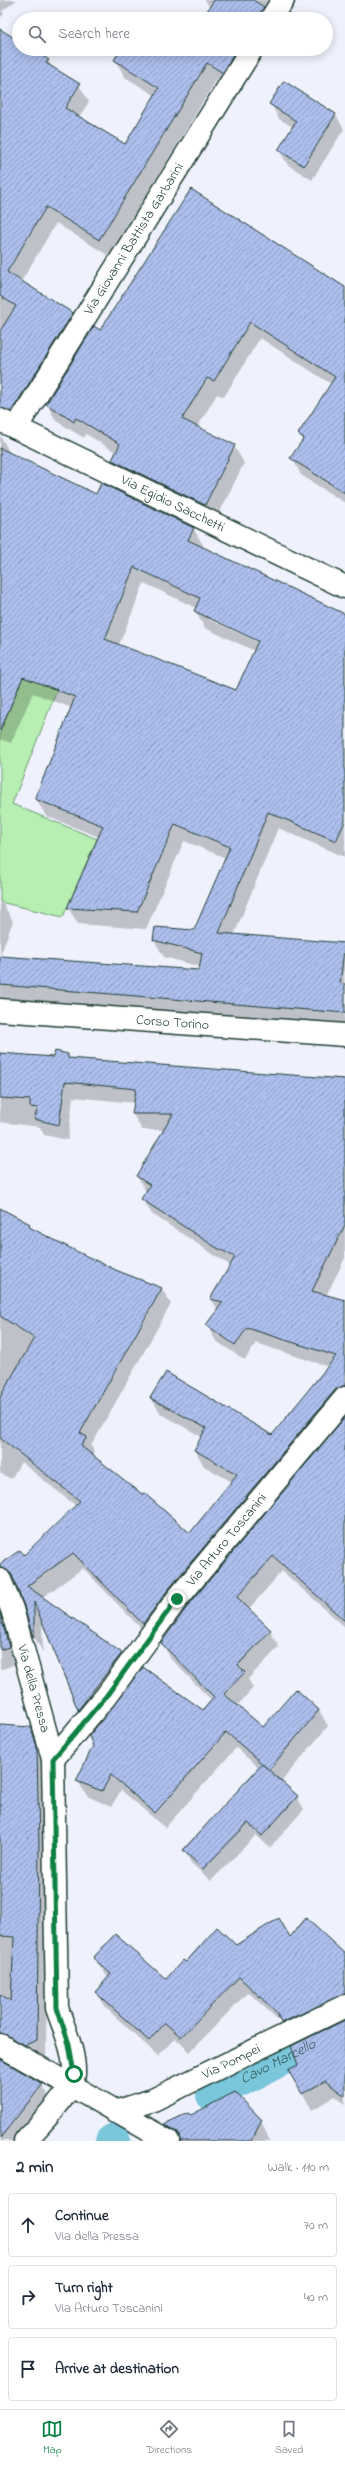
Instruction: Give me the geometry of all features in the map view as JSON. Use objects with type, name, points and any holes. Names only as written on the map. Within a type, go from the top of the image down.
[{"type":"street","points":[[275,12],[283,0]]},
{"type":"street","name":"Via Giovanni Battista Garbarini","points":[[8,424],[247,56]]},
{"type":"street","name":"Via Egidio Sacchetti","points":[[8,424],[345,587]]},
{"type":"street","name":"Corso Torino","points":[[0,1010],[345,1035]]},
{"type":"street","name":"Via Arturo Toscanini","points":[[53,1759],[107,1695],[177,1599],[345,1398]]},
{"type":"street","name":"Via della Pressa","points":[[0,1580],[12,1609],[53,1759],[57,2008],[69,2044],[74,2074],[70,2086]]},
{"type":"street","name":"Via Pompei","points":[[116,2112],[153,2100],[345,2006]]},
{"type":"street","points":[[0,2045],[168,2141]]},
{"type":"street","points":[[25,2141],[70,2086]]},
{"type":"green space","points":[[23,676],[57,690],[12,804],[97,839],[63,917],[0,902],[0,726],[2,727]]},
{"type":"building","points":[[214,0],[253,0],[264,7],[262,12],[206,12]]},
{"type":"building","points":[[0,29],[12,37],[12,56],[43,56],[49,60],[46,63],[80,84],[65,108],[125,144],[159,88],[114,60],[117,56],[233,56],[223,73],[207,63],[99,240],[46,207],[7,272],[73,313],[11,412],[0,408],[0,331],[16,306],[0,296]]},
{"type":"building","points":[[284,81],[336,114],[304,166],[278,150],[296,121],[269,104]]},
{"type":"building","points":[[191,189],[345,287],[345,493],[290,458],[304,438],[298,434],[335,377],[250,322],[214,381],[207,378],[182,419],[235,445],[205,505],[112,460],[120,444],[76,418],[74,422],[46,404],[94,326],[100,330]]},
{"type":"building","points":[[0,448],[96,494],[101,483],[194,528],[188,540],[345,614],[345,821],[336,841],[268,812],[219,933],[345,943],[340,983],[345,984],[345,1013],[0,985],[0,956],[199,970],[202,953],[153,940],[155,927],[194,930],[230,847],[175,824],[137,912],[67,908],[103,826],[35,799],[75,697],[23,677],[0,731]],"holes":[[[134,567],[200,598],[194,611],[258,641],[236,690],[105,639]]]},
{"type":"building","points":[[55,1051],[68,1054],[68,1058],[345,1079],[345,1225],[312,1291],[345,1300],[345,1386],[335,1390],[167,1591],[143,1624],[73,1553],[27,1586],[122,1653],[78,1710],[34,1602],[33,1637],[24,1606],[12,1575],[7,1570],[0,1568],[0,1564],[20,1550],[24,1555],[80,1501],[0,1438],[0,1397],[34,1338],[0,1316],[0,1208],[30,1224],[29,1227],[76,1251],[118,1271],[162,1288],[80,1433],[87,1437],[81,1446],[142,1494],[144,1493],[190,1533],[237,1474],[194,1450],[206,1428],[150,1398],[166,1372],[272,1435],[336,1356],[247,1328],[235,1345],[206,1325],[223,1302],[210,1299],[235,1257],[217,1248],[141,1199],[150,1185],[136,1176],[173,1114],[132,1114],[136,1089],[65,1082],[59,1125],[34,1119],[38,1108],[30,1107],[30,1100],[0,1098],[0,1053],[53,1057]]},
{"type":"building","points":[[345,1417],[345,1621],[273,1556],[237,1597],[271,1630],[238,1665],[245,1672],[224,1694],[263,1727],[296,1689],[319,1710],[269,1770],[226,1732],[155,1813],[111,1775],[102,1791],[76,1781],[93,1746],[89,1736],[143,1667],[203,1710],[214,1697],[161,1643],[187,1607]]},
{"type":"building","points":[[0,1613],[9,1647],[0,1650]]},
{"type":"building","points":[[0,1725],[31,1727],[37,1747],[39,1845],[37,2040],[25,2045],[0,2033],[0,1994],[11,2001],[14,1937],[0,1936]]},
{"type":"building","points":[[262,1764],[298,1796],[262,1836],[248,1823],[203,1869],[183,1850]]},
{"type":"building","points":[[279,1918],[290,1937],[306,1918],[345,1954],[345,1994],[281,2023],[277,2013],[239,1977],[181,2037],[165,2023],[149,2041],[95,1992],[111,1974],[93,1958],[115,1934],[166,1979],[183,1960],[186,1962],[217,1927],[236,1945]]},
{"type":"building","points":[[345,2020],[345,2096],[325,2081],[302,2094],[288,2070],[298,2065],[291,2046]]},
{"type":"building","points":[[0,2059],[43,2084],[0,2138]]},
{"type":"building","points":[[235,2092],[262,2120],[251,2141],[180,2141],[179,2134],[164,2124],[188,2113],[191,2115]]},
{"type":"waterway","name":"Cavo Marcello","points":[[212,2095],[345,2028]]},
{"type":"route","points":[[74,2074],[69,2044],[57,2008],[53,1759],[107,1695],[177,1599]]}]
